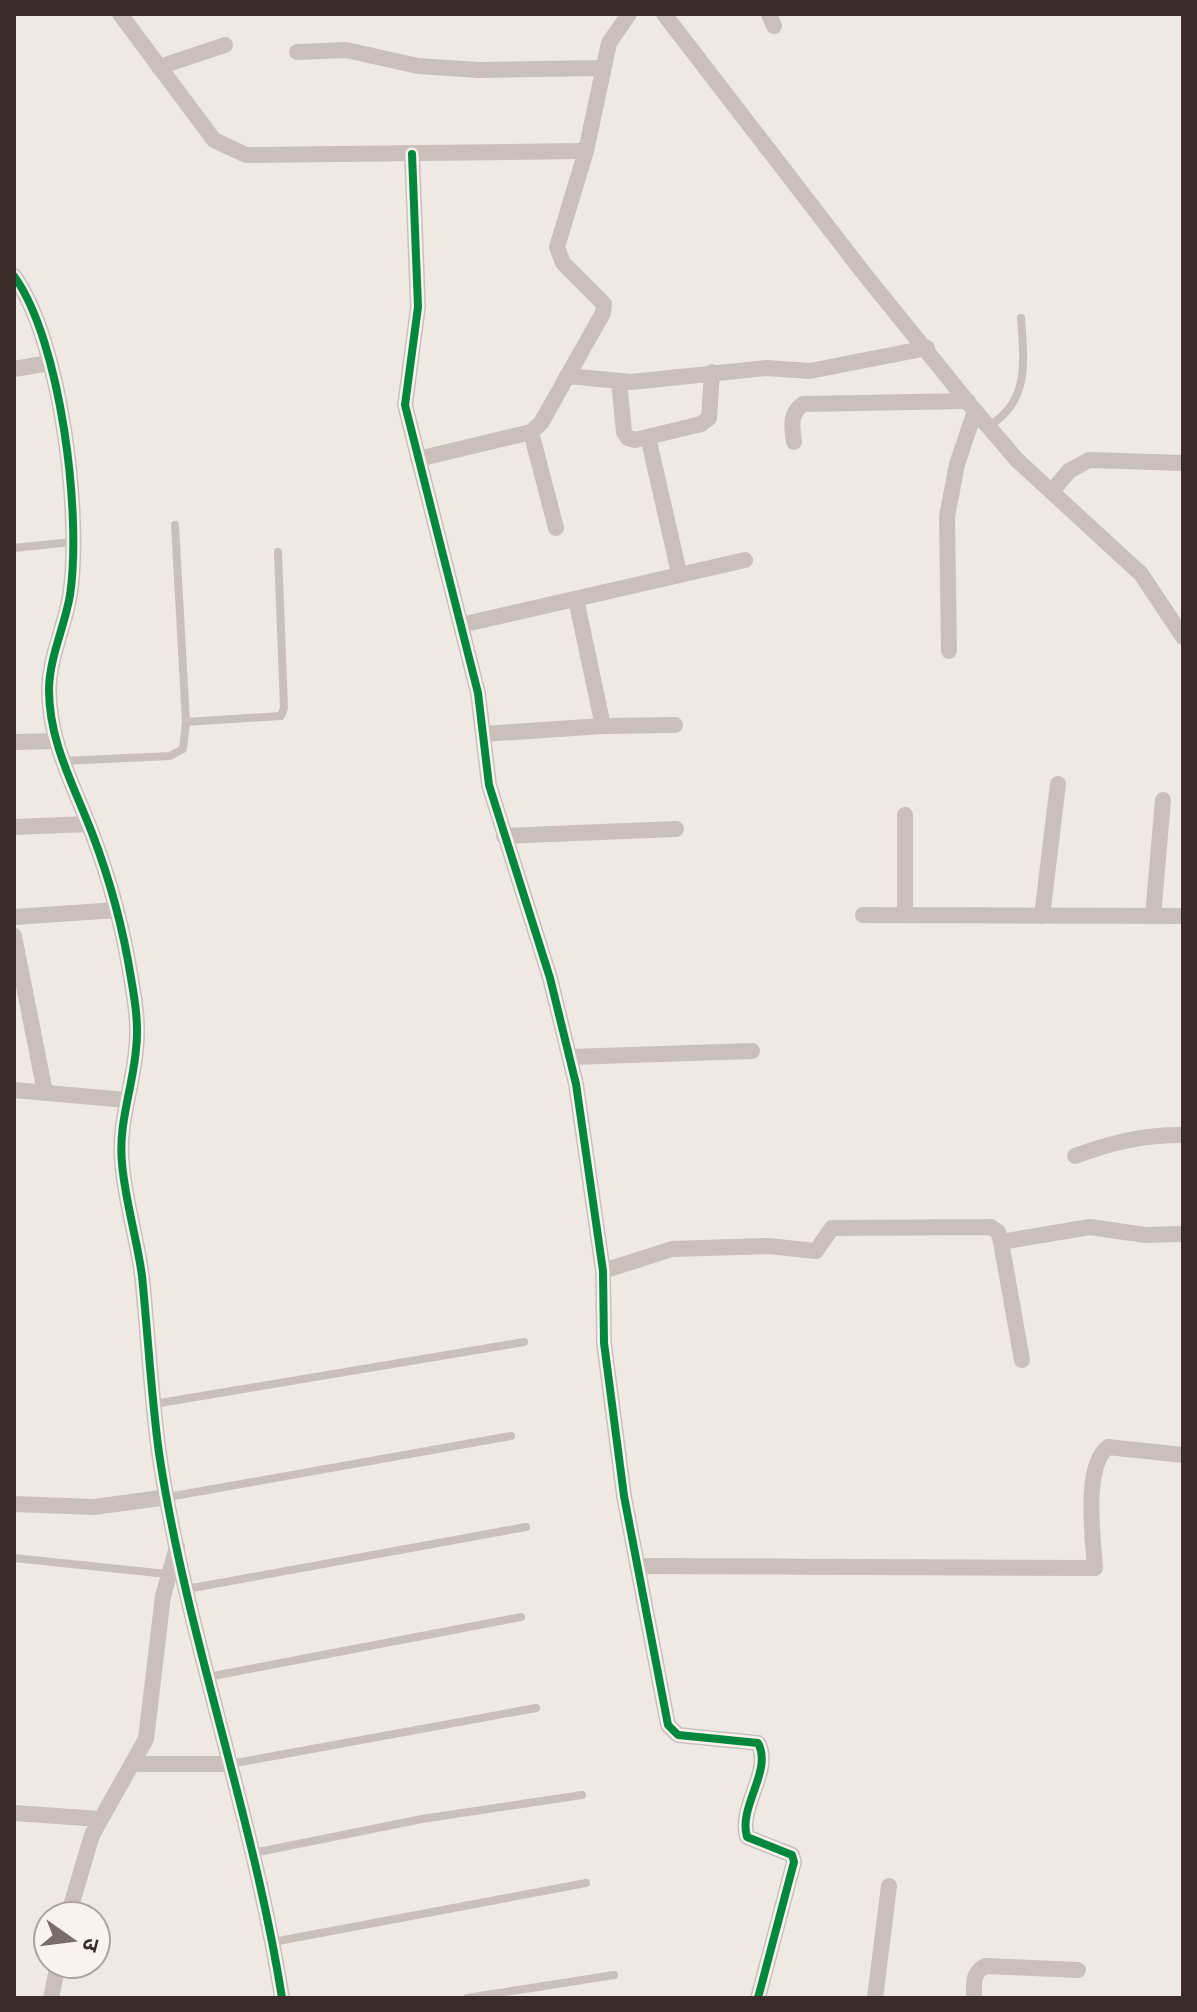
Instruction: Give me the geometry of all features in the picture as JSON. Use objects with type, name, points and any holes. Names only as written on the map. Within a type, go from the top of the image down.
[{"type":"street","points":[[120,14],[214,140],[238,153],[261,158],[586,151]]},
{"type":"street","points":[[418,459],[531,432],[541,423],[604,308],[600,299],[558,252],[586,151],[609,43],[629,14]]},
{"type":"street","points":[[664,14],[862,271],[972,406],[1017,460],[1141,574],[1183,637]]},
{"type":"street","points":[[159,67],[225,45]]},
{"type":"street","points":[[297,52],[346,50],[418,66],[465,69],[603,68]]},
{"type":"street","points":[[412,154],[418,307],[405,405],[478,693],[489,785],[550,978],[570,1057],[586,1141],[603,1271],[604,1343],[624,1496],[672,1733],[758,1743],[761,1761],[745,1818],[747,1837],[792,1855],[794,1862],[758,1998]]},
{"type":"street","points":[[14,276],[27,294],[39,324],[70,481],[73,542],[70,595],[49,690],[62,761],[88,824],[117,910],[137,1018],[136,1051],[126,1100],[122,1164],[142,1276],[154,1404],[168,1497],[207,1677],[253,1853],[282,1998]]},
{"type":"street","points":[[567,376],[619,382],[767,368],[810,371],[927,348]]},
{"type":"street","points":[[14,369],[49,363]]},
{"type":"street","points":[[619,382],[624,432],[628,438],[635,440],[701,424],[709,418],[712,372]]},
{"type":"street","points":[[794,442],[791,422],[796,409],[803,404],[972,406]]},
{"type":"street","points":[[949,651],[947,517],[972,406]]},
{"type":"street","points":[[531,432],[556,528]]},
{"type":"street","points":[[648,437],[679,573]]},
{"type":"street","points":[[1052,491],[1069,471],[1089,460],[1183,463]]},
{"type":"street","points":[[461,625],[745,560]]},
{"type":"street","points":[[576,599],[603,726]]},
{"type":"street","points":[[484,734],[675,725]]},
{"type":"street","points":[[14,742],[56,741]]},
{"type":"street","points":[[1042,916],[1058,784]]},
{"type":"street","points":[[1153,916],[1163,800]]},
{"type":"street","points":[[905,815],[905,915]]},
{"type":"street","points":[[14,827],[88,824]]},
{"type":"street","points":[[504,836],[676,829]]},
{"type":"street","points":[[14,917],[117,910]]},
{"type":"street","points":[[863,915],[1183,916]]},
{"type":"street","points":[[14,936],[45,1092]]},
{"type":"street","points":[[570,1057],[752,1051]]},
{"type":"street","points":[[14,1090],[126,1100]]},
{"type":"street","points":[[1075,1156],[1117,1140],[1145,1135],[1183,1135]]},
{"type":"street","points":[[603,1271],[672,1249],[768,1246],[816,1251],[832,1228],[978,1225],[998,1232],[1022,1360]]},
{"type":"street","points":[[1001,1242],[1090,1227],[1145,1235],[1183,1234]]},
{"type":"street","points":[[637,1566],[1095,1568],[1093,1474],[1099,1453],[1108,1447],[1183,1455]]},
{"type":"street","points":[[14,1504],[94,1507],[168,1497]]},
{"type":"street","points":[[73,1900],[92,1835],[146,1739],[167,1574],[178,1546]]},
{"type":"street","points":[[134,1764],[230,1764]]},
{"type":"street","points":[[14,1813],[100,1819]]},
{"type":"street","points":[[875,1998],[889,1886]]},
{"type":"street","points":[[974,1998],[974,1978],[978,1970],[985,1966],[1078,1970]]},
{"type":"lane","points":[[989,426],[1002,418],[1019,393],[1024,371],[1021,318]]},
{"type":"lane","points":[[62,761],[170,756],[183,749],[186,722],[175,525]]},
{"type":"lane","points":[[14,548],[73,542]]},
{"type":"lane","points":[[186,722],[281,716],[284,708],[278,552]]},
{"type":"lane","points":[[154,1404],[524,1342]]},
{"type":"lane","points":[[168,1497],[511,1436]]},
{"type":"lane","points":[[187,1589],[526,1527]]},
{"type":"lane","points":[[14,1558],[167,1574]]},
{"type":"lane","points":[[207,1677],[521,1617]]},
{"type":"lane","points":[[230,1764],[536,1708]]},
{"type":"lane","points":[[253,1853],[422,1819],[582,1795]]},
{"type":"lane","points":[[273,1942],[586,1883]]},
{"type":"lane","points":[[467,1998],[614,1975]]},
{"type":"cycle path","points":[[412,154],[418,307],[405,405],[478,693],[489,785],[550,978],[576,1084],[603,1271],[604,1343],[624,1496],[668,1725],[678,1735],[758,1743],[761,1765],[747,1813],[747,1837],[792,1855],[794,1862],[758,1998]]},
{"type":"cycle path","points":[[14,276],[30,305],[56,384],[70,476],[73,561],[70,595],[50,678],[50,709],[58,746],[110,886],[135,1004],[137,1040],[121,1148],[142,1276],[159,1453],[186,1590],[254,1861],[282,1998]]}]
